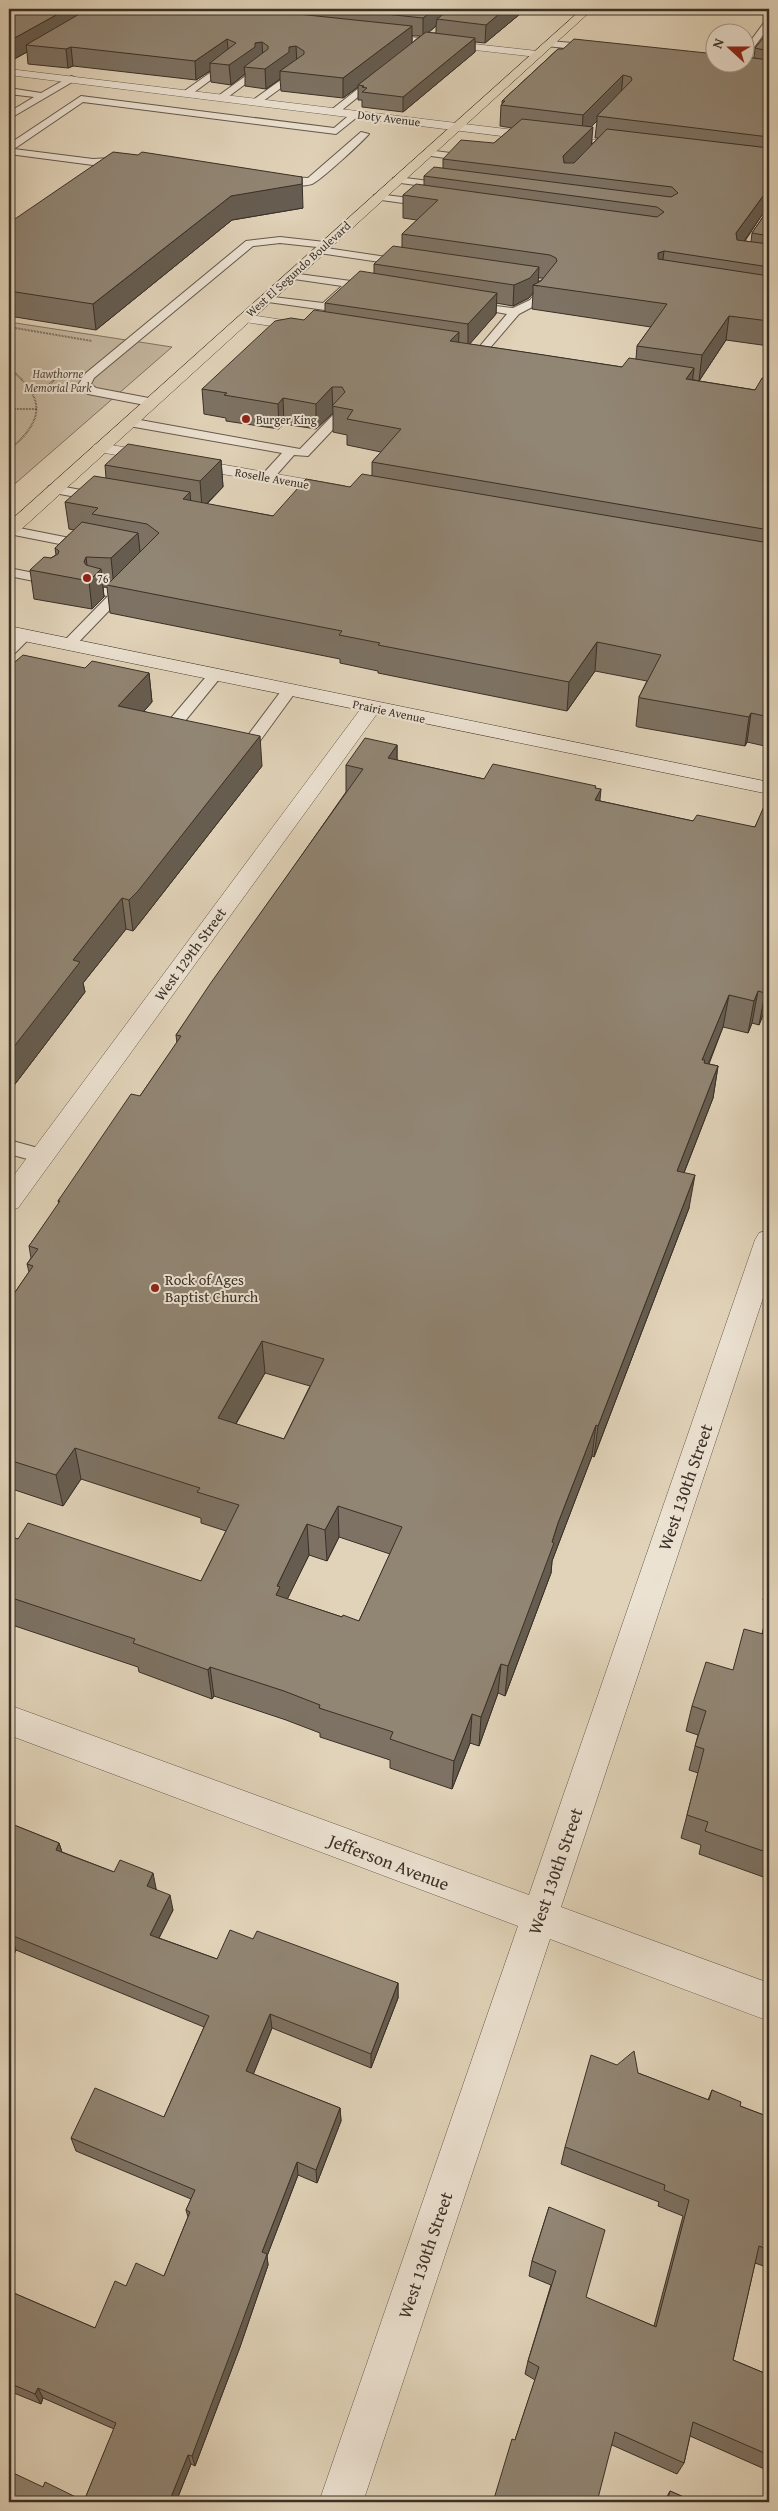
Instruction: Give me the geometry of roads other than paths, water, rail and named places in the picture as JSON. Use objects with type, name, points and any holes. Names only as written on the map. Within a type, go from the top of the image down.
[{"type":"main road","name":"West El Segundo Boulevard","points":[[9,530],[588,9]]},
{"type":"street","points":[[365,35],[420,44],[537,54]]},
{"type":"street","name":"Doty Avenue","points":[[12,68],[71,79],[186,94],[457,126],[517,138],[587,139],[603,144],[642,149]]},
{"type":"street","points":[[244,318],[322,330]]},
{"type":"street","points":[[463,351],[498,356]]},
{"type":"street","name":"Roselle Avenue","points":[[100,448],[267,478],[300,489],[353,492]]},
{"type":"street","name":"Prairie Avenue","points":[[17,634],[769,788]]},
{"type":"street","name":"West 129th Street","points":[[9,1202],[372,707]]},
{"type":"street","name":"West 130th Street","points":[[341,2502],[539,1918],[762,1282],[769,1240]]},
{"type":"street","name":"Jefferson Avenue","points":[[9,1720],[769,2002]]},
{"type":"lane","points":[[756,41],[766,30],[769,22]]},
{"type":"lane","points":[[420,44],[438,31]]},
{"type":"lane","points":[[549,44],[601,49]]},
{"type":"lane","points":[[186,94],[231,62]]},
{"type":"lane","points":[[221,98],[264,67],[260,65]]},
{"type":"lane","points":[[256,102],[299,72],[294,69]]},
{"type":"lane","points":[[334,112],[387,71]]},
{"type":"lane","points":[[9,116],[71,79]]},
{"type":"lane","points":[[9,91],[43,96]]},
{"type":"lane","points":[[9,150],[81,99],[364,134],[311,181],[300,182],[260,177]]},
{"type":"lane","points":[[9,108],[21,109]]},
{"type":"lane","points":[[336,131],[356,114]]},
{"type":"lane","points":[[591,157],[603,144]]},
{"type":"lane","points":[[9,150],[93,162],[142,161]]},
{"type":"lane","points":[[427,153],[483,160]]},
{"type":"lane","points":[[397,180],[465,189]]},
{"type":"lane","points":[[378,197],[445,206]]},
{"type":"lane","points":[[150,402],[92,392],[84,385],[90,376],[250,243],[280,240],[421,265]]},
{"type":"lane","points":[[265,299],[325,307],[355,284],[291,276]]},
{"type":"lane","points":[[479,354],[514,312],[534,302],[548,284],[529,281]]},
{"type":"lane","points":[[457,302],[514,312]]},
{"type":"lane","points":[[129,422],[303,453],[338,417]]},
{"type":"lane","points":[[267,478],[291,451]]},
{"type":"lane","points":[[54,490],[115,500]]},
{"type":"lane","points":[[9,530],[103,548]]},
{"type":"lane","points":[[9,572],[54,581]]},
{"type":"lane","points":[[68,645],[121,590],[96,590]]},
{"type":"lane","points":[[9,651],[17,634]]},
{"type":"lane","points":[[166,734],[215,675]]},
{"type":"lane","points":[[243,753],[289,690]]},
{"type":"lane","points":[[9,1147],[42,1156]]},
{"type":"place","name":"Burger King","points":[[246,419]]},
{"type":"place","name":"76","points":[[87,578]]},
{"type":"place","name":"Rock of Ages Baptist Church","points":[[155,1288]]},
{"type":"park label","name":"Hawthorne Memorial Park","points":[[58,380]]}]
